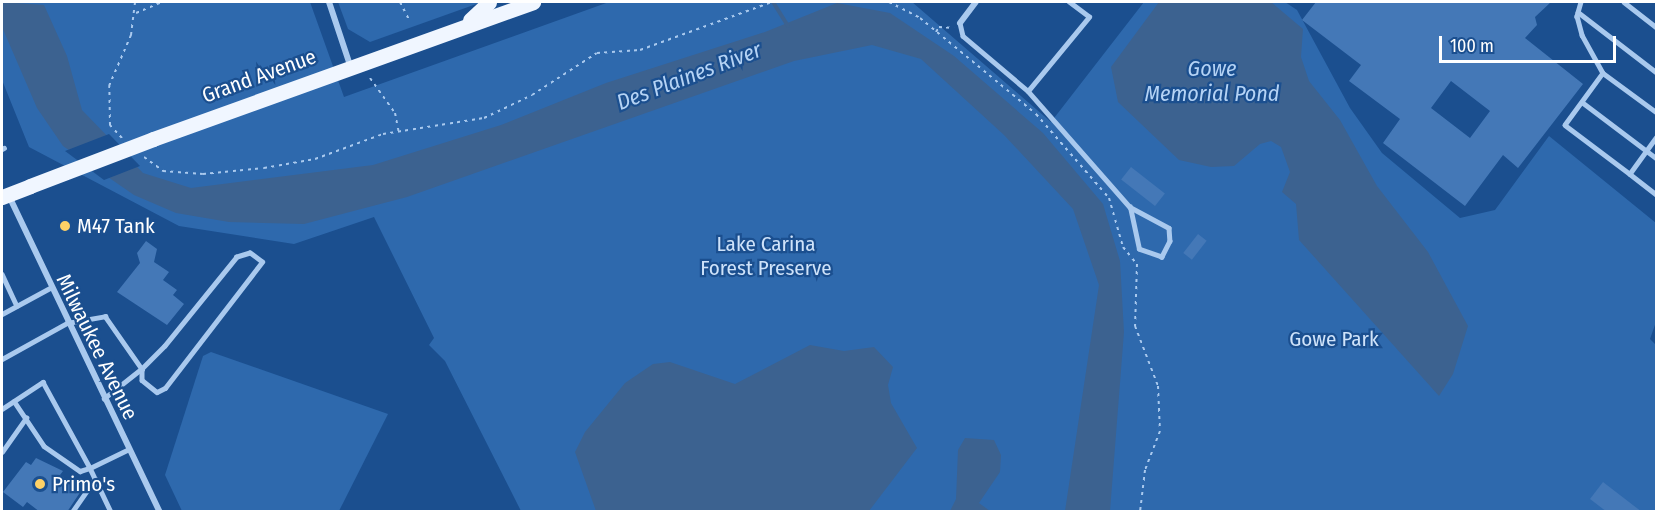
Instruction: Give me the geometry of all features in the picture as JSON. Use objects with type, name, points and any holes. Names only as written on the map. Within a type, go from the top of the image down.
[{"type":"main road","points":[[466,25],[489,2]]},
{"type":"main road","name":"Grand Avenue","points":[[5,196],[350,65],[524,3]]},
{"type":"street","points":[[329,2],[350,65]]},
{"type":"street","points":[[960,23],[976,2]]},
{"type":"street","name":"Milwaukee Avenue","points":[[5,196],[160,512]]},
{"type":"lane","points":[[1029,91],[1089,17],[1069,2]]},
{"type":"lane","points":[[1581,2],[1578,12],[1582,35],[1604,73],[1656,112]]},
{"type":"lane","points":[[1624,2],[1656,27]]},
{"type":"lane","points":[[1578,12],[1656,72]]},
{"type":"lane","points":[[960,23],[963,36],[1029,91],[1130,207],[1169,228],[1170,241],[1162,257],[1139,249],[1130,207]]},
{"type":"lane","points":[[1604,73],[1565,125],[1656,194]]},
{"type":"lane","points":[[1582,102],[1656,158]]},
{"type":"lane","points":[[1630,174],[1656,138]]},
{"type":"lane","points":[[2,359],[67,323],[105,316],[142,369],[142,380],[150,391],[165,388],[262,262],[250,253],[237,257],[142,369],[104,399]]},
{"type":"lane","points":[[2,274],[17,306]]},
{"type":"lane","points":[[2,314],[50,288]]},
{"type":"lane","points":[[2,409],[43,382],[111,512]]},
{"type":"lane","points":[[14,401],[44,446],[80,471],[129,449]]},
{"type":"lane","points":[[2,452],[26,418]]},
{"type":"lane","points":[[72,512],[95,479]]},
{"type":"path","points":[[113,131],[109,86],[136,13],[135,2]]},
{"type":"path","points":[[136,13],[162,2]]},
{"type":"path","points":[[400,2],[409,20]]},
{"type":"path","points":[[154,165],[163,171],[203,174],[264,168],[315,159],[383,134],[484,118],[531,95],[597,53],[640,50],[761,8],[772,2]]},
{"type":"path","points":[[889,2],[936,32],[1036,114],[1109,198],[1123,247],[1137,264],[1135,326],[1158,386],[1160,430],[1145,470],[1140,512]]},
{"type":"path","points":[[936,32],[939,27],[956,29],[960,23]]},
{"type":"path","points":[[370,78],[395,113],[399,133]]},
{"type":"green space","name":"Lake Carina Forest Preserve","points":[[2,2],[310,2],[344,97],[609,2],[912,2],[1051,122],[1144,2],[1285,2],[1297,10],[1350,108],[1382,153],[1460,218],[1495,210],[1549,136],[1656,223],[1656,322],[1650,339],[1656,345],[1656,511],[521,511],[445,361],[429,345],[434,338],[374,217],[294,244],[179,226],[29,147],[2,80]]},
{"type":"green space","points":[[338,2],[482,2],[370,42],[348,29]]},
{"type":"green space","points":[[211,352],[388,414],[339,511],[182,511],[165,475],[203,356]]},
{"type":"water","name":"Des Plaines River","points":[[2,2],[44,5],[67,56],[82,110],[143,173],[191,188],[373,165],[501,125],[606,83],[765,32],[837,3],[890,13],[954,56],[1043,133],[1103,204],[1120,261],[1124,332],[1110,511],[1065,511],[1099,285],[1073,209],[1004,135],[921,59],[872,45],[794,61],[407,197],[304,224],[229,222],[176,213],[134,195],[63,146],[37,108],[2,27]]},
{"type":"water","name":"Gowe Memorial Pond","points":[[1159,2],[1271,2],[1303,29],[1301,57],[1309,81],[1340,120],[1377,186],[1428,252],[1468,326],[1453,374],[1439,396],[1299,240],[1296,204],[1282,192],[1290,172],[1281,147],[1271,141],[1260,144],[1234,166],[1211,167],[1179,160],[1118,102],[1111,67]]},
{"type":"water","points":[[810,345],[844,351],[874,347],[893,367],[888,385],[891,403],[917,448],[869,511],[596,511],[575,452],[585,432],[625,383],[653,364],[670,362],[735,384]]},
{"type":"water","points":[[965,438],[994,440],[1001,455],[1000,472],[979,503],[990,511],[950,511],[956,499],[958,450]]},
{"type":"pier","points":[[109,134],[140,166],[104,180],[65,151]]},
{"type":"building","points":[[1316,2],[1551,2],[1535,17],[1537,25],[1525,38],[1583,84],[1518,168],[1503,155],[1465,206],[1383,143],[1400,119],[1349,81],[1361,65],[1302,20]],"holes":[[[1451,81],[1490,111],[1470,138],[1431,108]]]},
{"type":"building","points":[[1131,167],[1165,193],[1155,206],[1121,180]]},
{"type":"building","points":[[1198,234],[1207,241],[1192,260],[1183,253]]},
{"type":"building","points":[[146,241],[157,249],[154,262],[169,272],[163,280],[177,290],[173,295],[184,304],[167,325],[117,292],[140,263],[137,253]]},
{"type":"building","name":"Primo's","points":[[36,458],[63,471],[60,475],[81,491],[67,512],[40,512],[27,502],[23,507],[3,492],[26,462],[31,465]]},
{"type":"building","points":[[1603,482],[1642,512],[1607,512],[1590,499]]},
{"type":"waterway","points":[[773,2],[788,26]]},
{"type":"place","name":"M47 Tank","points":[[65,226]]},
{"type":"place","name":"Primo's","points":[[40,484]]},
{"type":"park label","name":"Gowe Park","points":[[1334,339]]}]
